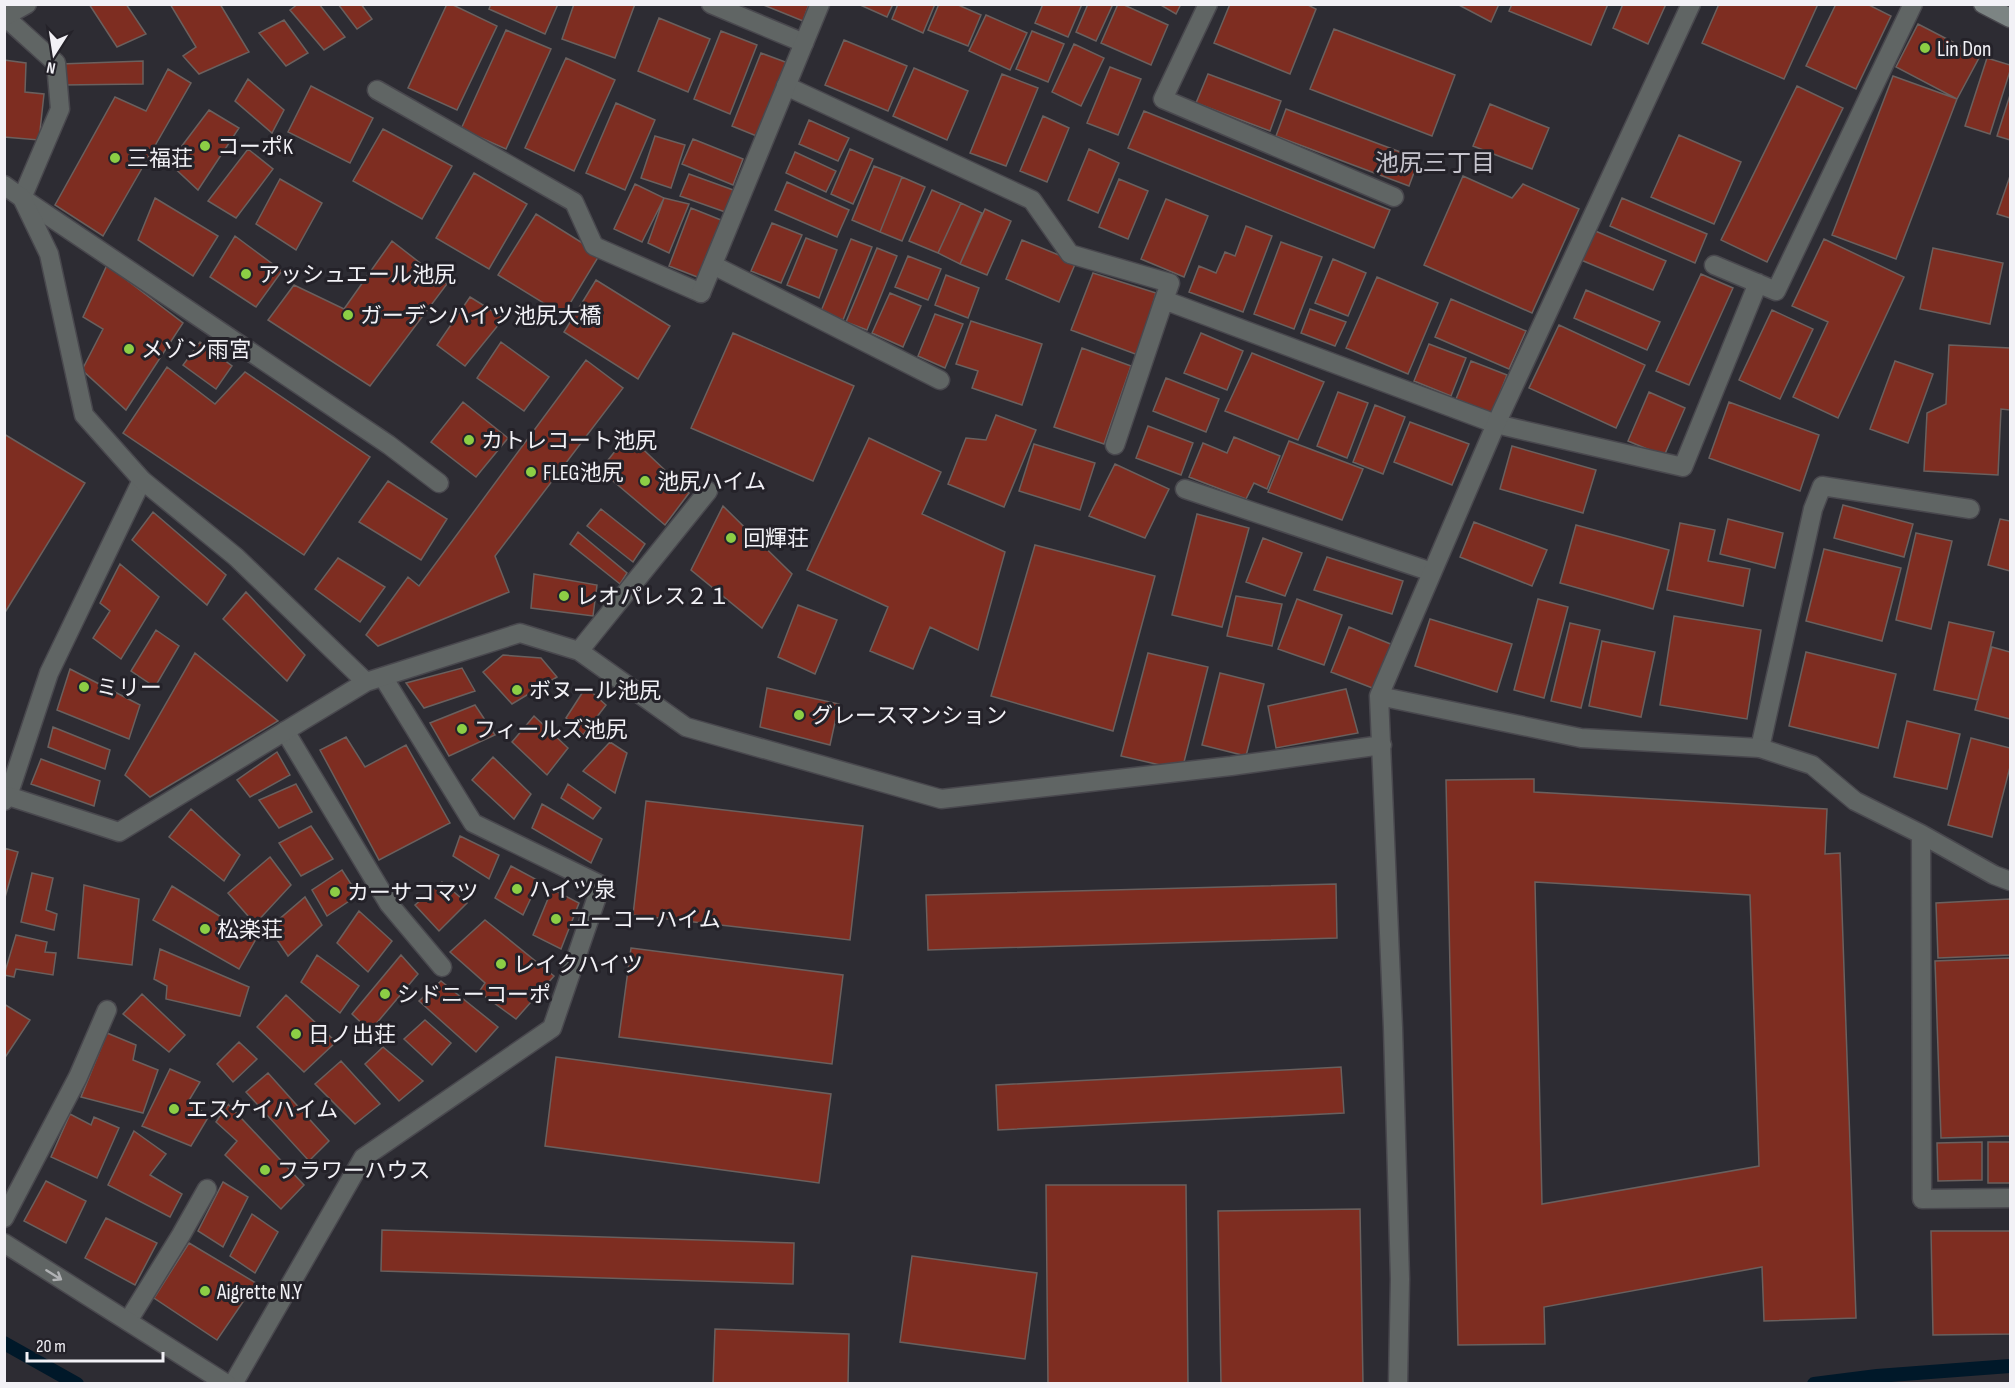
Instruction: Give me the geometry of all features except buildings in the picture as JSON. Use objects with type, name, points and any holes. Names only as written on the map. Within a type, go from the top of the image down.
[{"type":"street","points":[[27,4],[4,17],[57,63],[60,109],[22,198],[49,254],[84,415],[142,480],[236,557],[375,679],[473,823],[601,885],[552,1028],[363,1158],[233,1383]]},
{"type":"street","points":[[711,4],[804,43]]},
{"type":"street","points":[[376,90],[574,202],[594,246],[702,293],[820,4]]},
{"type":"street","points":[[1208,4],[1163,99],[1394,197]]},
{"type":"street","points":[[1398,1383],[1400,1279],[1379,696],[1496,424],[1691,4]]},
{"type":"street","points":[[1714,265],[1776,291],[1913,4]]},
{"type":"street","points":[[1983,4],[2010,18]]},
{"type":"street","points":[[786,86],[1032,200],[1070,254],[1170,284],[1115,445]]},
{"type":"street","points":[[4,185],[389,445],[439,483]]},
{"type":"street","points":[[713,265],[939,380]]},
{"type":"street","points":[[1164,300],[1496,424],[1683,467],[1758,283]]},
{"type":"street","points":[[142,480],[49,673],[6,799],[119,832],[375,679],[520,633],[579,651],[687,727],[941,799],[1231,766],[1382,745]]},
{"type":"street","points":[[1760,748],[1813,509],[1822,486],[1970,509]]},
{"type":"street","points":[[1185,489],[1432,572]]},
{"type":"street","points":[[579,651],[708,491]]},
{"type":"street","points":[[1379,696],[1581,738],[1760,748],[1812,765],[1855,801],[1921,834],[1994,875],[2010,880]]},
{"type":"street","points":[[285,731],[389,904],[442,967]]},
{"type":"street","points":[[1921,834],[1922,1199],[2010,1198]]},
{"type":"street","points":[[4,1218],[78,1077],[107,1010]]},
{"type":"street","points":[[128,1321],[207,1189]]},
{"type":"street","points":[[4,1243],[226,1383]]},
{"type":"waterway","points":[[4,1343],[77,1384]]},
{"type":"waterway","points":[[1814,1384],[1877,1376],[2010,1366]]},
{"type":"place","name":"Lin Don","points":[[1925,48]]},
{"type":"place","name":"コーポK","points":[[205,146]]},
{"type":"place","name":"三福荘","points":[[115,158]]},
{"type":"place","name":"アッシュエール池尻","points":[[246,274]]},
{"type":"place","name":"ガーデンハイツ池尻大橋","points":[[348,315]]},
{"type":"place","name":"メゾン雨宮","points":[[129,349]]},
{"type":"place","name":"カトレコート池尻","points":[[469,440]]},
{"type":"place","name":"FLEG池尻","points":[[531,472]]},
{"type":"place","name":"池尻ハイム","points":[[645,481]]},
{"type":"place","name":"回輝荘","points":[[731,538]]},
{"type":"place","name":"レオパレス２１","points":[[564,596]]},
{"type":"place","name":"ミリー","points":[[84,687]]},
{"type":"place","name":"ボヌール池尻","points":[[517,690]]},
{"type":"place","name":"グレースマンション","points":[[799,715]]},
{"type":"place","name":"フィールズ池尻","points":[[462,729]]},
{"type":"place","name":"ハイツ泉","points":[[517,889]]},
{"type":"place","name":"カーサコマツ","points":[[335,892]]},
{"type":"place","name":"ユーコーハイム","points":[[556,919]]},
{"type":"place","name":"松楽荘","points":[[205,929]]},
{"type":"place","name":"レイクハイツ","points":[[501,964]]},
{"type":"place","name":"シドニーコーポ","points":[[385,994]]},
{"type":"place","name":"日ノ出荘","points":[[296,1034]]},
{"type":"place","name":"エスケイハイム","points":[[174,1109]]},
{"type":"place","name":"フラワーハウス","points":[[265,1170]]},
{"type":"place","name":"Aigrette N.Y","points":[[205,1291]]},
{"type":"district","name":"池尻三丁目","points":[[1435,163]]}]
